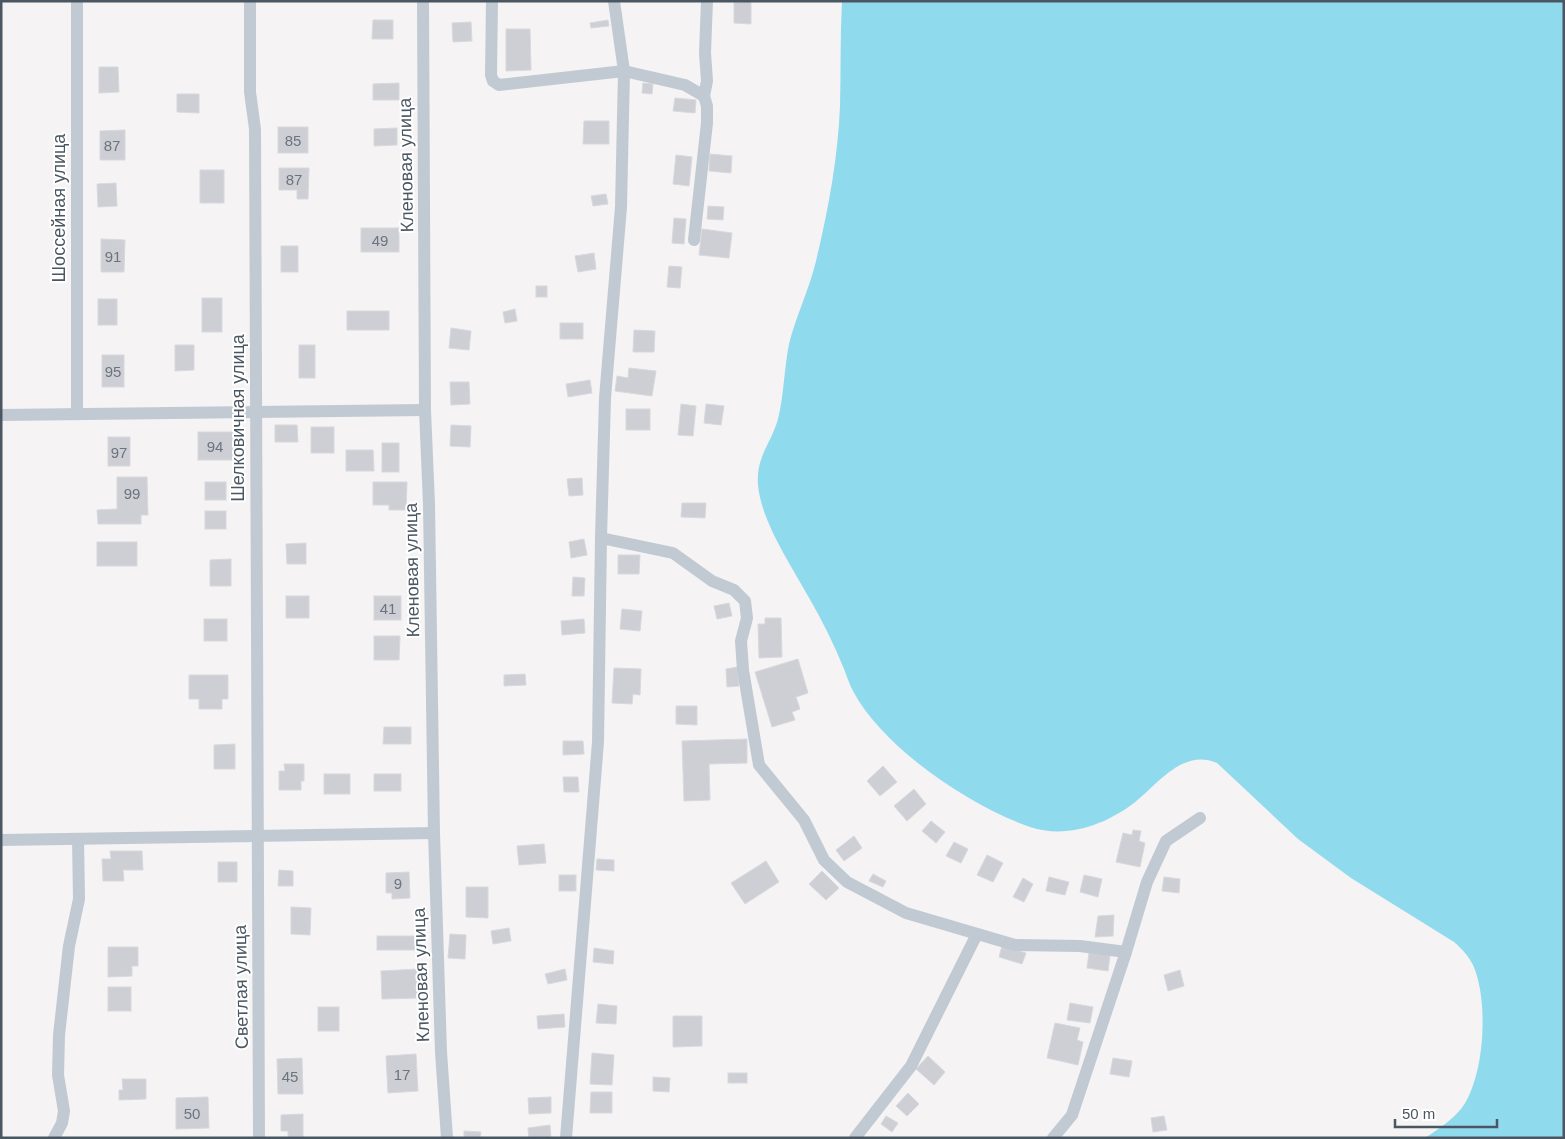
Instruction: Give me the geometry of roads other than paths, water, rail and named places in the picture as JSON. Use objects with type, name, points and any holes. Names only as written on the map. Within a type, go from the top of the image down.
[{"type":"street","name":"Шоссейная улица","points":[[77,1],[77,414]]},
{"type":"street","name":"Шелковичная улица","points":[[250,1],[250,92],[255,128],[257,836]]},
{"type":"street","name":"Кленовая улица","points":[[423,1],[425,410],[429,504],[434,833],[441,1052],[447,1138]]},
{"type":"street","points":[[492,1],[491,75],[493,81],[499,85],[624,70],[685,85],[704,96]]},
{"type":"street","points":[[566,1138],[598,742],[605,398],[621,207],[624,70],[614,1]]},
{"type":"street","points":[[694,240],[707,123],[707,106],[704,96],[707,81],[705,53],[707,1]]},
{"type":"street","points":[[1,415],[425,410]]},
{"type":"street","points":[[601,538],[673,553],[712,581],[734,590],[746,600],[747,618],[741,641],[743,670],[759,765],[804,820],[824,860],[847,882],[906,913],[1015,945],[1080,946],[1126,952]]},
{"type":"street","points":[[1053,1138],[1072,1115],[1147,882],[1166,841],[1200,818]]},
{"type":"street","points":[[1,840],[434,833]]},
{"type":"street","name":"Светлая улица","points":[[257,836],[259,1138]]},
{"type":"street","points":[[54,1138],[62,1123],[64,1111],[58,1075],[59,1035],[69,946],[79,899],[78,839]]},
{"type":"street","points":[[855,1138],[911,1066],[977,934]]},
{"type":"water","points":[[842,1],[1564,1],[1564,1138],[1425,1138],[1461,1109],[1469,1095],[1480,1059],[1483,1018],[1478,980],[1471,961],[1465,952],[1454,942],[1351,878],[1298,839],[1217,763],[1193,760],[1182,764],[1162,778],[1134,803],[1111,818],[1085,828],[1057,831],[1044,830],[1030,827],[981,805],[930,772],[906,754],[885,733],[867,712],[853,691],[828,632],[771,528],[760,499],[758,485],[759,466],[778,419],[789,344],[816,261],[832,184],[840,106]]}]
